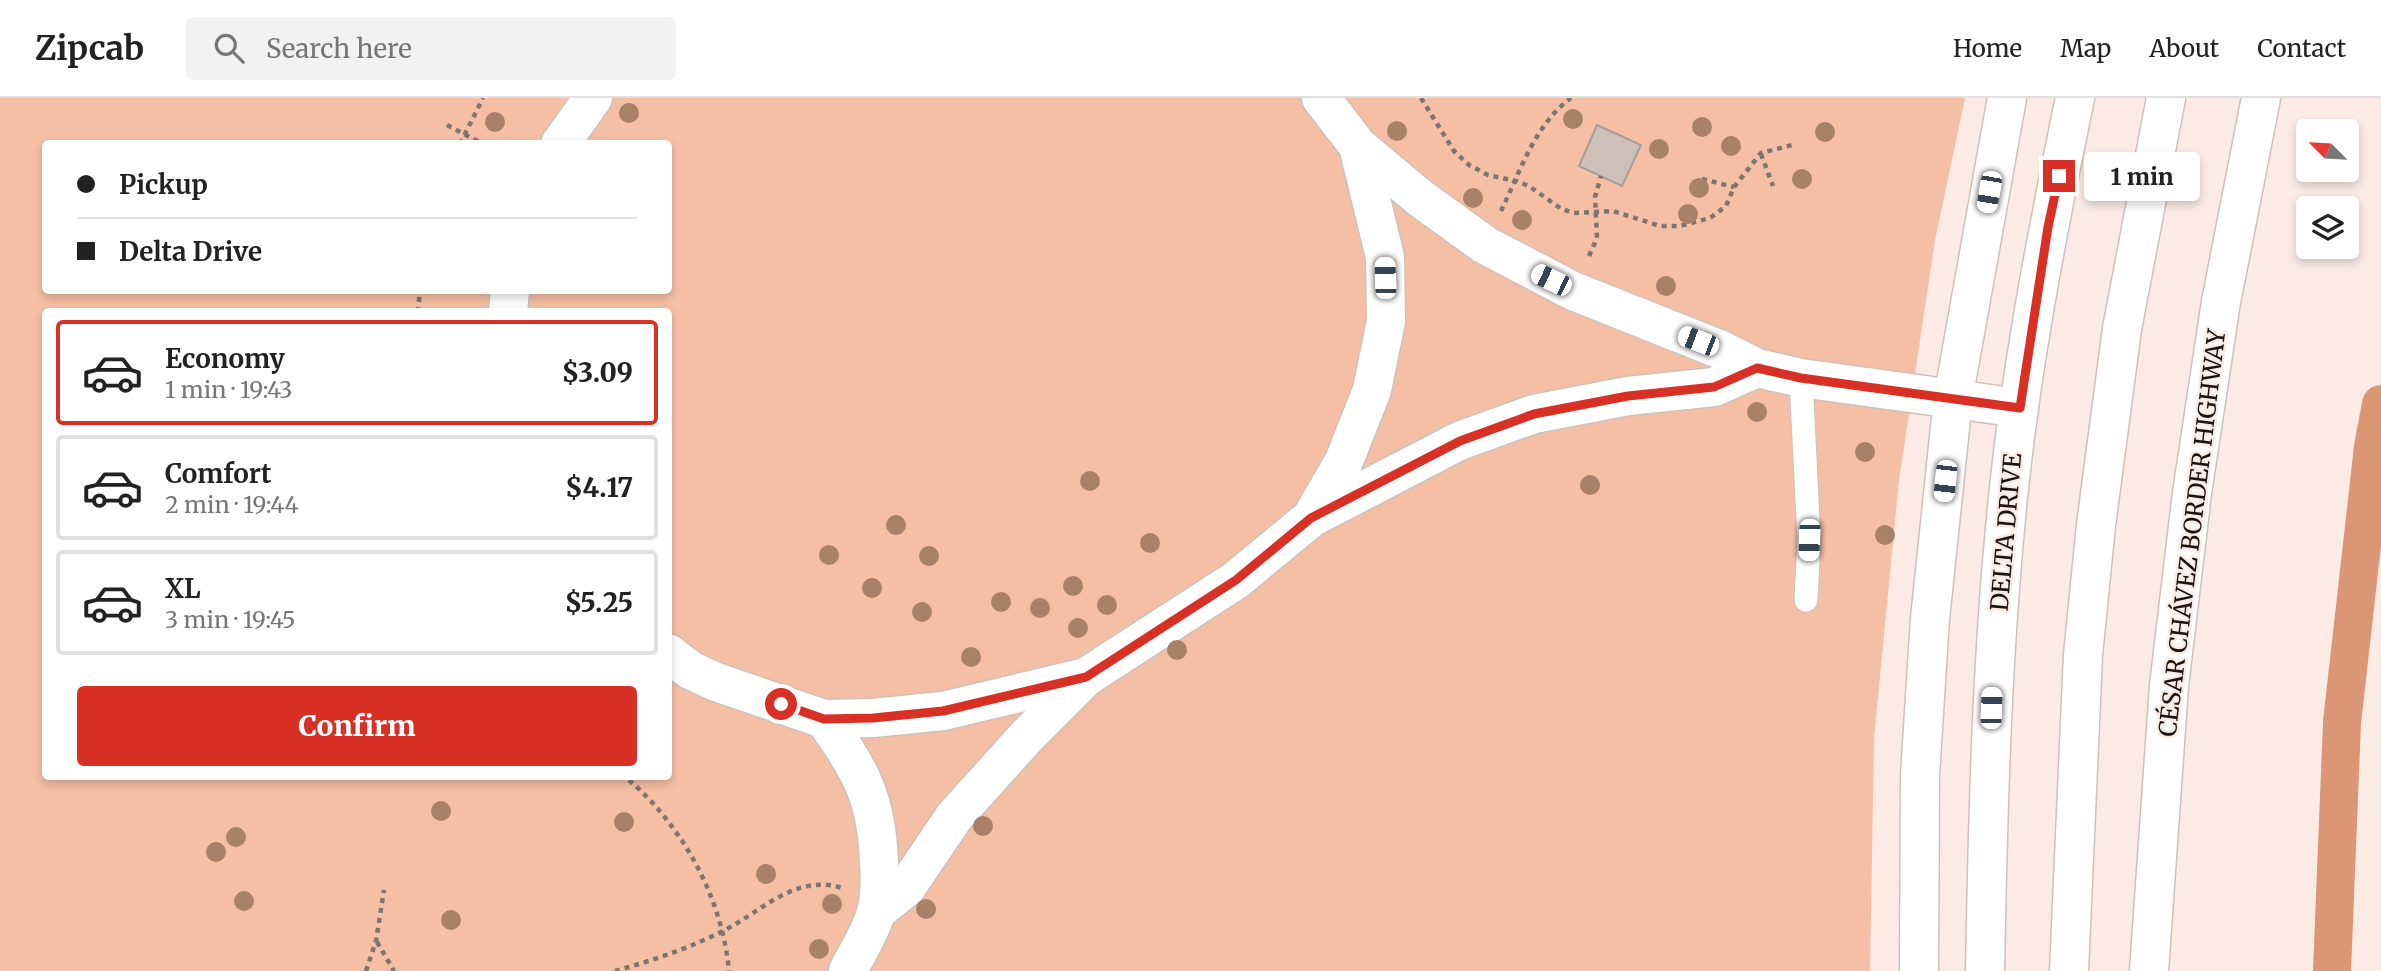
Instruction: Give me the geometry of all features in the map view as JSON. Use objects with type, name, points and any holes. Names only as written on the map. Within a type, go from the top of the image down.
[{"type":"main road","points":[[563,140],[593,98]]},
{"type":"main road","points":[[1321,98],[1358,146],[1420,198],[1485,245],[1573,291],[1719,349],[1757,368],[1801,378],[2020,408]]},
{"type":"main road","points":[[1919,971],[1920,775],[1930,619],[1953,399],[2007,98]]},
{"type":"main road","name":"DELTA DRIVE","points":[[1985,971],[1992,682],[2010,479],[2048,227],[2075,98]]},
{"type":"main road","points":[[2069,971],[2083,655],[2096,525],[2122,329],[2166,98]]},
{"type":"main road","name":"CÉSAR CHÁVEZ BORDER HIGHWAY","points":[[2149,971],[2169,686],[2192,493],[2221,302],[2261,98]]},
{"type":"main road","points":[[1311,518],[1344,461],[1372,390],[1386,321],[1385,257],[1358,146]]},
{"type":"main road","points":[[876,912],[906,888],[954,817],[1027,736],[1086,677],[1236,580],[1311,518],[1460,441],[1534,414],[1628,396],[1714,387],[1757,368]]},
{"type":"main road","points":[[672,656],[690,670],[716,682],[824,719],[873,718],[943,711],[1086,677]]},
{"type":"main road","points":[[824,719],[850,755],[866,789],[878,828],[880,875],[876,912],[848,971]]},
{"type":"lane","points":[[1801,378],[1809,540],[1806,600]]},
{"type":"path","points":[[462,140],[483,98]]},
{"type":"path","points":[[1421,98],[1454,151],[1469,165],[1488,175],[1530,186],[1560,208],[1573,213],[1613,211],[1660,226],[1680,226],[1710,218],[1726,206],[1734,187],[1761,153],[1791,145]]},
{"type":"path","points":[[1485,245],[1542,127],[1559,107],[1571,98]]},
{"type":"path","points":[[447,125],[475,140]]},
{"type":"path","points":[[1761,153],[1773,186]]},
{"type":"path","points":[[1573,291],[1597,238],[1595,197],[1601,176]]},
{"type":"path","points":[[1702,180],[1734,187]]},
{"type":"path","points":[[629,780],[675,829],[712,898],[729,971]]},
{"type":"path","points":[[615,971],[646,962],[721,932],[787,892],[807,885],[830,884],[853,892],[876,912]]},
{"type":"path","points":[[366,971],[376,941],[384,891]]},
{"type":"path","points":[[376,941],[394,971]]},
{"type":"shaded area","points":[[0,98],[1965,98],[1935,240],[1899,480],[1874,738],[1870,971],[0,971]]},
{"type":"building","points":[[1597,125],[1641,145],[1622,186],[1579,166]]},
{"type":"waterway","points":[[2332,971],[2342,722],[2373,447],[2381,404]]},
{"type":"route","points":[[781,704],[824,719],[873,718],[943,711],[1086,677],[1236,580],[1311,518],[1460,441],[1534,414],[1628,396],[1714,387],[1757,368],[1801,378],[2020,408],[2048,227],[2059,176]]}]
